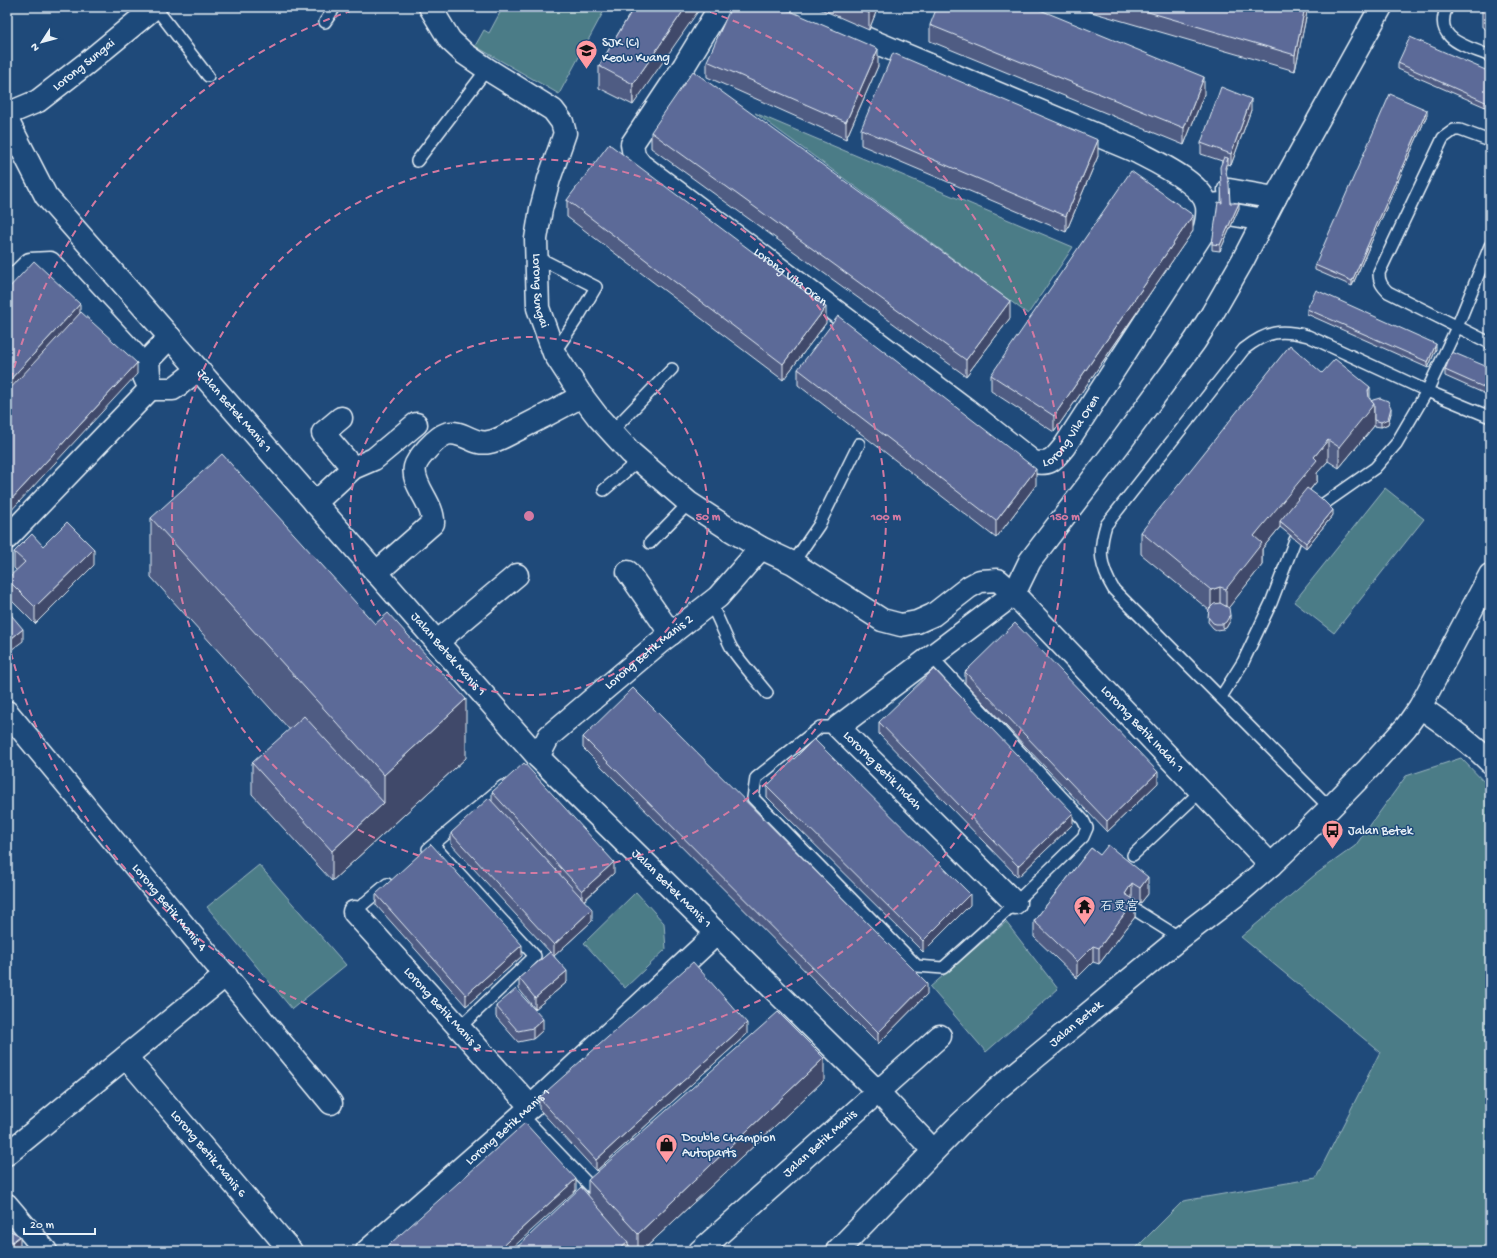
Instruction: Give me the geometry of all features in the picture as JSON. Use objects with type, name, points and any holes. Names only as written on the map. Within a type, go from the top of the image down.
[{"type":"street","name":"Lorong Sungai","points":[[7,114],[38,101],[88,64],[155,7]]},
{"type":"street","name":"Lorong Sungai","points":[[430,7],[450,40],[465,54],[554,110],[562,122],[565,133],[549,179],[541,208],[536,239],[538,308],[554,353],[582,396],[611,432],[639,460],[689,503],[761,548],[792,563]]},
{"type":"street","name":"Lorong Vila Oren","points":[[720,7],[684,66],[632,144],[634,156],[640,165],[966,409],[1033,462],[1044,464],[1053,460],[1064,447],[1204,231],[1207,222],[1219,200]]},
{"type":"street","points":[[791,7],[1135,151],[1173,172],[1201,193],[1219,200],[1275,198]]},
{"type":"street","points":[[1014,594],[1030,561],[1118,446],[1195,341],[1243,260],[1275,198],[1381,7]]},
{"type":"street","name":"Jalan Betek Manis 1","points":[[7,120],[46,196],[437,642],[535,759],[717,933],[789,1011],[878,1092],[933,1150]]},
{"type":"street","points":[[1219,200],[1229,214],[1264,220]]},
{"type":"street","points":[[7,287],[30,264],[50,263],[134,354],[150,389]]},
{"type":"street","points":[[150,389],[148,360],[170,337]]},
{"type":"street","points":[[7,538],[150,389],[173,389],[198,370]]},
{"type":"street","points":[[376,572],[432,523],[433,515],[414,475],[415,465],[421,456],[439,438],[446,434],[456,433],[479,443],[490,442],[537,421],[582,396]]},
{"type":"street","points":[[341,418],[323,433],[353,468]]},
{"type":"street","points":[[315,503],[353,468],[374,459],[416,424]]},
{"type":"street","name":"Lorong Betik Manis 2","points":[[535,759],[549,736],[671,634],[718,597],[761,548]]},
{"type":"street","name":"Lororng Betik Indah 1","points":[[792,563],[882,620],[901,625],[917,622],[933,615],[969,587],[980,581],[998,580],[1014,594],[1271,865]]},
{"type":"street","points":[[628,572],[671,634]]},
{"type":"street","points":[[437,642],[517,575]]},
{"type":"street","name":"Jalan Betek","points":[[837,1251],[960,1123],[1024,1066],[1180,938],[1235,896],[1271,865],[1330,808],[1406,727],[1420,707],[1490,575]]},
{"type":"street","name":"Lororng Betik Indah","points":[[1014,594],[838,727],[1014,903]]},
{"type":"street","points":[[1420,707],[1460,736],[1490,762]]},
{"type":"street","name":"Lorong Betik Manis 4","points":[[7,712],[331,1103]]},
{"type":"street","name":"Lorong Betik Manis 2","points":[[354,912],[459,1028],[526,1111]]},
{"type":"street","name":"Lorong Betik Manis 1","points":[[367,1251],[526,1111],[717,933]]},
{"type":"street","points":[[7,1154],[226,975]]},
{"type":"street","name":"Jalan Betik Manis","points":[[700,1251],[940,1036]]},
{"type":"street","name":"Lorong Betik Manis 6","points":[[126,1057],[291,1251]]},
{"type":"street","points":[[7,1204],[46,1251]]},
{"type":"lane","points":[[155,7],[208,76]]},
{"type":"lane","points":[[325,22],[336,7]]},
{"type":"lane","points":[[1447,7],[1443,16],[1444,28],[1450,38],[1490,56]]},
{"type":"lane","points":[[417,161],[487,69]]},
{"type":"lane","points":[[1490,141],[1460,130],[1454,130],[1444,138],[1379,273],[1379,280],[1382,287],[1388,292],[1490,343]]},
{"type":"lane","points":[[1322,505],[1361,478],[1385,458],[1396,444],[1427,391],[1457,327],[1490,246]]},
{"type":"lane","points":[[537,257],[596,286],[580,314],[554,353]]},
{"type":"lane","points":[[1330,808],[1114,590],[1105,576],[1101,558],[1101,541],[1106,525],[1244,349],[1258,338],[1273,333],[1292,332],[1308,336],[1427,391],[1490,417]]},
{"type":"lane","points":[[611,432],[672,369]]},
{"type":"lane","points":[[792,563],[819,525],[859,444]]},
{"type":"lane","points":[[604,490],[639,460]]},
{"type":"lane","points":[[650,543],[689,503]]},
{"type":"lane","points":[[1221,698],[1243,662],[1265,616],[1295,540]]},
{"type":"lane","points":[[710,603],[733,650],[767,693]]},
{"type":"lane","points":[[838,727],[820,727],[756,778],[752,798],[917,966],[943,968],[1083,837],[1087,828],[1083,820],[932,657]]},
{"type":"lane","points":[[421,855],[509,781]]},
{"type":"lane","points":[[1134,855],[1201,791]]},
{"type":"lane","points":[[433,845],[535,956],[459,1028]]},
{"type":"lane","points":[[354,912],[397,876]]},
{"type":"lane","points":[[1129,906],[1180,938]]},
{"type":"lane","points":[[526,1111],[592,1188]]},
{"type":"green space","points":[[503,7],[606,7],[559,94],[475,46],[484,30],[489,33]]},
{"type":"green space","points":[[755,113],[1073,247],[1028,314]]},
{"type":"green space","points":[[1385,488],[1424,519],[1334,633],[1294,602]]},
{"type":"green space","points":[[1461,758],[1490,788],[1490,1251],[1133,1251],[1183,1201],[1316,1178],[1380,1052],[1241,937],[1316,874],[1355,846],[1406,776]]},
{"type":"green space","points":[[259,865],[346,965],[292,1009],[207,907]]},
{"type":"green space","points":[[636,892],[664,923],[666,949],[625,988],[584,943]]},
{"type":"green space","points":[[1006,922],[1058,989],[986,1052],[930,987]]},
{"type":"building","points":[[634,7],[686,7],[633,84],[599,66]]},
{"type":"building","points":[[731,7],[781,7],[878,49],[846,122],[707,61]]},
{"type":"building","points":[[854,7],[871,7],[869,13]]},
{"type":"building","points":[[937,7],[1033,7],[1204,77],[1184,128],[930,25]]},
{"type":"building","points":[[1131,7],[1305,7],[1295,55]]},
{"type":"building","points":[[1410,37],[1490,72],[1490,104],[1398,63]]},
{"type":"building","points":[[893,53],[1098,140],[1066,216],[861,129]]},
{"type":"building","points":[[693,71],[1010,301],[966,360],[651,132]]},
{"type":"building","points":[[1221,87],[1251,99],[1231,154],[1201,143]]},
{"type":"building","points":[[1390,94],[1427,110],[1352,281],[1315,265]]},
{"type":"building","points":[[609,144],[826,307],[783,364],[567,200]]},
{"type":"building","points":[[1224,157],[1228,158],[1225,168],[1229,184],[1230,203],[1239,203],[1220,245],[1212,244],[1218,202],[1222,203],[1220,167]]},
{"type":"building","points":[[1131,171],[1193,215],[1054,416],[991,375]]},
{"type":"building","points":[[34,261],[80,304],[7,383],[7,290]]},
{"type":"building","points":[[1316,290],[1436,344],[1428,362],[1307,309]]},
{"type":"building","points":[[81,312],[137,363],[7,504],[7,392]]},
{"type":"building","points":[[838,316],[1036,469],[996,521],[798,369]]},
{"type":"building","points":[[1290,345],[1322,373],[1335,359],[1370,387],[1368,390],[1369,398],[1374,404],[1339,447],[1328,440],[1314,457],[1317,460],[1254,536],[1262,543],[1226,589],[1220,587],[1211,590],[1141,532]]},
{"type":"building","points":[[1452,352],[1490,368],[1490,390],[1445,370]]},
{"type":"building","points":[[1380,398],[1388,401],[1391,408],[1388,419],[1381,422],[1374,420],[1374,404],[1371,401]]},
{"type":"building","points":[[222,454],[375,624],[388,613],[466,699],[384,775],[151,518]]},
{"type":"building","points":[[1307,488],[1322,499],[1333,510],[1306,543],[1280,521]]},
{"type":"building","points":[[67,522],[94,549],[35,607],[7,579],[25,562],[14,552],[32,534],[43,546]]},
{"type":"building","points":[[1220,603],[1229,608],[1230,615],[1223,624],[1216,624],[1213,623],[1208,617],[1209,609],[1214,604]]},
{"type":"building","points":[[7,610],[23,629],[7,642]]},
{"type":"building","points":[[1015,623],[1158,772],[1107,821],[965,672]]},
{"type":"building","points":[[934,669],[1073,813],[1018,866],[879,722]]},
{"type":"building","points":[[633,688],[927,983],[878,1033],[583,737]]},
{"type":"building","points":[[304,716],[384,803],[332,851],[252,763]]},
{"type":"building","points":[[814,739],[970,894],[923,941],[767,786]]},
{"type":"building","points":[[524,763],[614,862],[582,891],[492,792]]},
{"type":"building","points":[[489,798],[592,909],[554,945],[451,833]]},
{"type":"building","points":[[431,844],[522,945],[466,995],[376,894]]},
{"type":"building","name":"石灵宫","points":[[1108,845],[1148,877],[1140,888],[1132,883],[1125,894],[1135,900],[1099,948],[1093,946],[1077,962],[1034,921],[1091,848],[1100,855]]},
{"type":"building","points":[[550,952],[567,971],[535,998],[519,978]]},
{"type":"building","points":[[693,962],[747,1023],[596,1160],[539,1098]]},
{"type":"building","points":[[516,989],[543,1019],[533,1028],[518,1031],[496,1006]]},
{"type":"building","points":[[778,1012],[824,1058],[638,1234],[588,1180]]},
{"type":"building","points":[[525,1123],[576,1179],[497,1251],[382,1251]]},
{"type":"building","points":[[581,1187],[628,1242],[618,1251],[513,1251]]},
{"type":"building","points":[[7,1229],[20,1236],[7,1246]]},
{"type":"place","name":"SJK (C) Keow Kuang","points":[[587,70]]},
{"type":"place","name":"Jalan Betek","points":[[1333,850]]},
{"type":"place","name":"石灵宫","points":[[1085,926]]},
{"type":"place","name":"Double Champion Autoparts","points":[[667,1164]]}]
